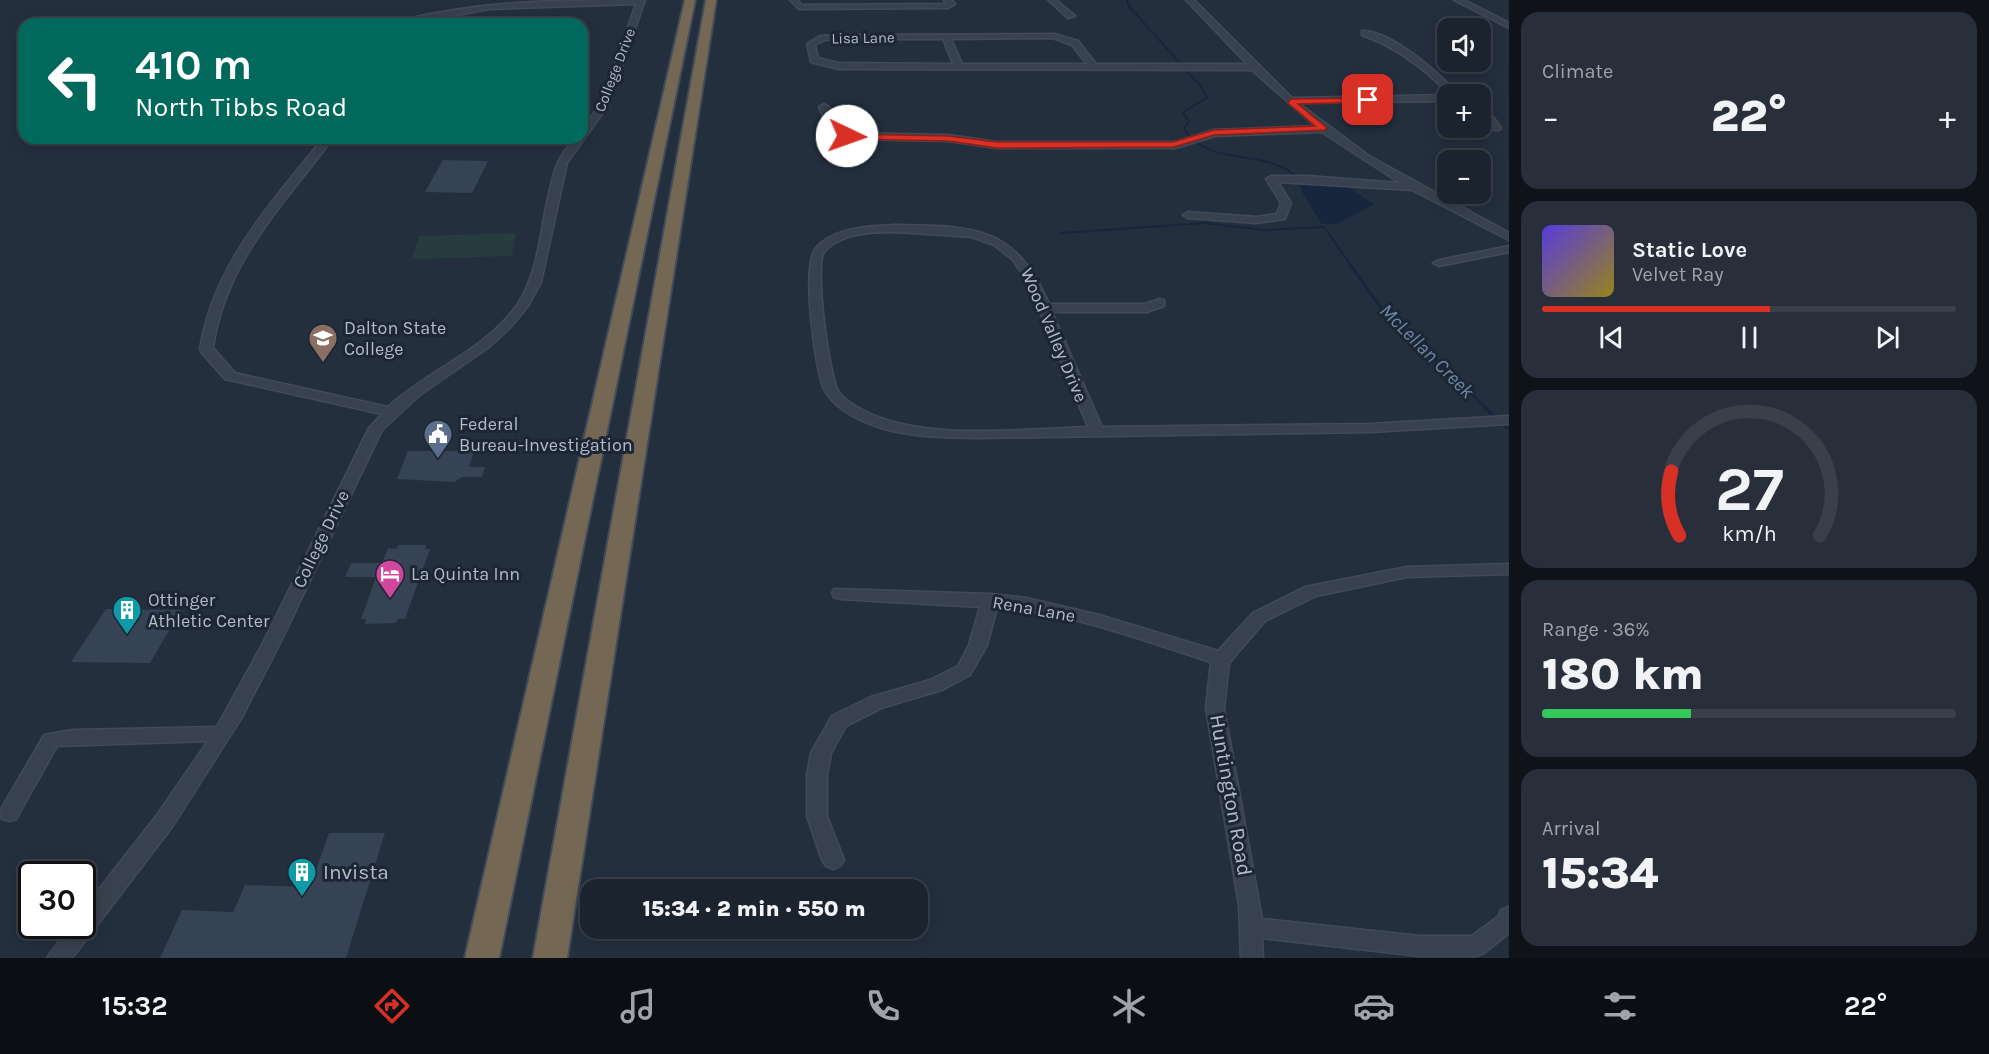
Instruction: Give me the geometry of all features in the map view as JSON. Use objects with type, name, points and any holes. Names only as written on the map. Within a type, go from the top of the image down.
[{"type":"highway","points":[[482,958],[690,0]]},
{"type":"highway","points":[[550,958],[711,0]]},
{"type":"street","points":[[797,4],[948,6],[951,4],[948,0]]},
{"type":"street","points":[[1052,0],[1071,16]]},
{"type":"street","points":[[1190,0],[1255,67],[1323,129],[1414,187],[1509,237]]},
{"type":"street","points":[[1458,0],[1509,26]]},
{"type":"street","points":[[422,18],[438,13],[484,6],[641,1]]},
{"type":"street","name":"College Drive","points":[[588,127],[605,104],[641,1]]},
{"type":"street","points":[[1365,33],[1384,39],[1443,84]]},
{"type":"street","points":[[946,36],[958,65]]},
{"type":"street","name":"Lisa Lane","points":[[1093,66],[1075,42],[1065,38],[946,36],[823,38],[811,44],[812,55],[820,64],[838,66],[1255,67]]},
{"type":"street","points":[[1291,101],[1387,100],[1412,96],[1437,97]]},
{"type":"street","points":[[824,107],[831,129],[835,134],[948,138],[997,145],[1174,145],[1214,133],[1323,129]]},
{"type":"street","points":[[1491,120],[1496,128]]},
{"type":"street","points":[[323,144],[262,223],[230,274],[213,313],[206,349],[230,376],[389,411]]},
{"type":"street","name":"College Drive","points":[[58,958],[168,818],[221,734],[256,675],[358,460],[389,411],[493,338],[519,313],[535,282],[562,163],[575,144]]},
{"type":"street","points":[[1188,215],[1256,220],[1281,217],[1286,203],[1271,179],[1307,179],[1414,187]]},
{"type":"street","name":"Wood Valley Drive","points":[[1097,431],[1023,261],[997,241],[930,229],[875,229],[829,243],[820,250],[814,261],[825,369],[830,389],[843,404],[870,418],[901,429],[928,433],[1097,431],[1377,427],[1509,420]]},
{"type":"street","points":[[1439,263],[1509,249]]},
{"type":"street","points":[[1043,308],[1147,308],[1160,303]]},
{"type":"street","points":[[1222,659],[1258,617],[1311,591],[1407,572],[1509,569]]},
{"type":"street","name":"Rena Lane","points":[[840,593],[991,600],[1026,604],[1099,621],[1222,659]]},
{"type":"street","points":[[833,860],[817,816],[817,775],[821,753],[839,721],[879,702],[936,685],[964,670],[978,645],[991,600]]},
{"type":"street","name":"Huntington Road","points":[[1222,659],[1215,708],[1250,905],[1252,958]]},
{"type":"street","points":[[9,813],[51,740],[74,737],[221,734]]},
{"type":"street","points":[[1251,927],[1420,946],[1476,946],[1507,922],[1509,917]]},
{"type":"green space","points":[[516,233],[512,256],[412,259],[419,236]]},
{"type":"water","points":[[1303,183],[1346,186],[1374,204],[1337,224],[1322,224],[1303,194],[1300,185]]},
{"type":"building","points":[[443,160],[488,161],[472,193],[425,192]]},
{"type":"building","name":"Federal Bureau-Investigation","points":[[408,451],[474,451],[469,467],[485,467],[482,477],[462,477],[454,482],[397,479]]},
{"type":"building","name":"La Quinta Inn","points":[[398,545],[426,545],[425,549],[430,549],[405,619],[398,619],[396,623],[365,624],[366,619],[361,619],[376,577],[345,577],[351,563],[382,563],[388,548],[396,549]]},
{"type":"building","name":"Ottinger Athletic Center","points":[[106,609],[181,610],[150,663],[71,662]]},
{"type":"building","name":"Invista","points":[[329,833],[385,833],[346,958],[160,958],[182,910],[233,912],[245,885],[310,887]]},
{"type":"waterway","name":"McLellan Creek","points":[[1127,0],[1128,5],[1201,87],[1207,98],[1183,112],[1189,121],[1184,129],[1195,141],[1222,154],[1269,162],[1285,168],[1299,178]]},
{"type":"waterway","points":[[1062,233],[1204,223],[1265,230],[1324,227],[1348,261]]},
{"type":"waterway","name":"McLellan Creek","points":[[1347,260],[1388,318],[1421,345],[1494,416]]},
{"type":"place","name":"Dalton State College","points":[[323,364]]},
{"type":"place","name":"Federal Bureau-Investigation","points":[[438,460]]},
{"type":"place","name":"La Quinta Inn","points":[[390,600]]},
{"type":"place","name":"Ottinger Athletic Center","points":[[127,636]]},
{"type":"place","name":"Invista","points":[[302,898]]},
{"type":"route","points":[[847,136],[948,138],[997,145],[1174,145],[1214,133],[1323,129],[1291,101],[1368,100]]}]
